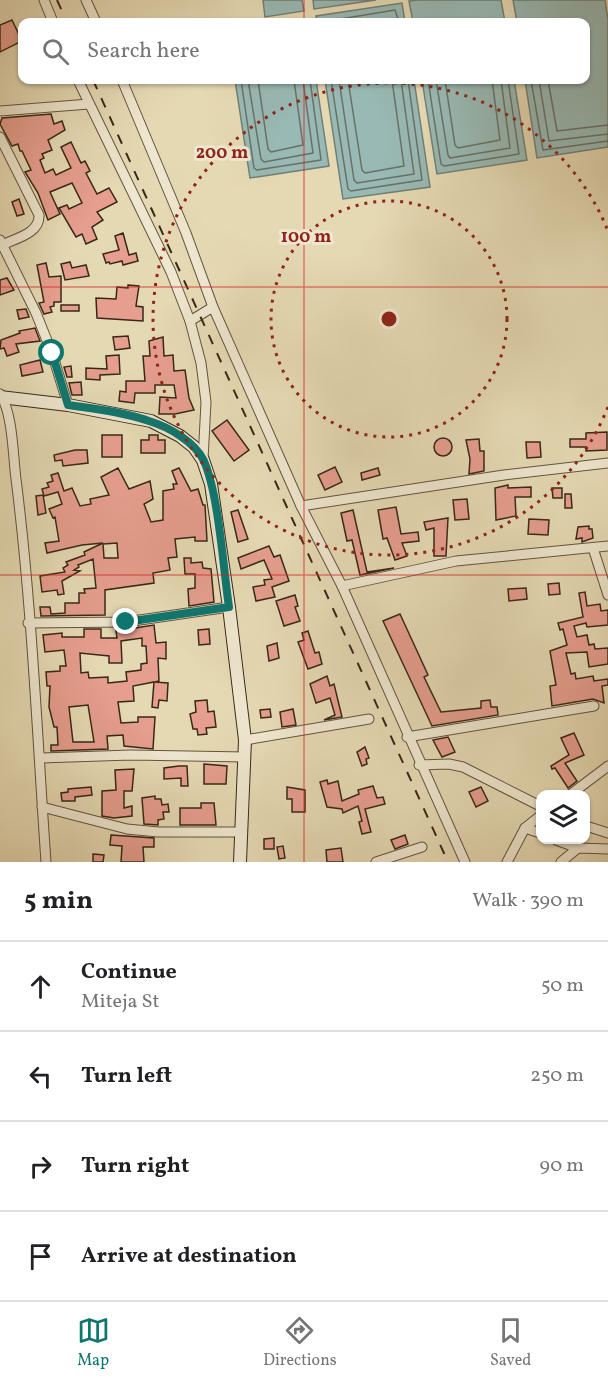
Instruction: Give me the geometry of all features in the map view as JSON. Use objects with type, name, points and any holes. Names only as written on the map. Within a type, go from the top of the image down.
[{"type":"street","points":[[44,0],[51,18]]},
{"type":"street","points":[[86,0],[94,18]]},
{"type":"street","points":[[80,84],[171,272],[190,321],[201,363],[206,402],[203,460]]},
{"type":"street","points":[[124,84],[186,233],[213,307],[301,506],[342,585],[419,765],[465,862]]},
{"type":"street","points":[[0,111],[89,104]]},
{"type":"street","points":[[0,137],[39,215],[40,223],[37,228],[1,243],[36,313],[52,353],[68,405]]},
{"type":"street","points":[[190,321],[213,307]]},
{"type":"street","points":[[46,862],[41,758],[20,511],[9,426],[1,396],[68,405],[151,421],[180,436],[195,447],[203,460],[211,484],[229,607],[244,740],[240,862]]},
{"type":"street","points":[[301,506],[504,474],[608,463]]},
{"type":"street","points":[[342,585],[496,555],[608,546]]},
{"type":"street","points":[[593,548],[608,595]]},
{"type":"street","points":[[28,623],[126,622],[229,607]]},
{"type":"street","points":[[407,737],[594,706]]},
{"type":"street","points":[[244,740],[369,719]]},
{"type":"street","points":[[41,758],[131,755],[245,757]]},
{"type":"street","points":[[419,765],[449,764],[463,767],[536,804]]},
{"type":"street","points":[[577,790],[608,766]]},
{"type":"street","points":[[42,807],[127,829],[158,832],[242,832]]},
{"type":"street","points":[[507,862],[525,828],[536,819]]},
{"type":"street","points":[[525,828],[536,832]]},
{"type":"street","points":[[590,828],[608,833]]},
{"type":"street","points":[[567,844],[578,848],[608,849]]},
{"type":"street","points":[[376,862],[422,847]]},
{"type":"street","points":[[561,862],[578,848]]},
{"type":"water","points":[[263,0],[302,0],[304,11],[265,17]]},
{"type":"water","points":[[313,0],[376,0],[314,9]]},
{"type":"water","points":[[501,0],[504,18],[412,18],[409,1]]},
{"type":"water","points":[[513,0],[605,0],[608,20],[608,147],[537,158],[526,84],[590,84],[590,18],[516,18]]},
{"type":"water","points":[[402,3],[404,18],[316,18],[316,16]]},
{"type":"water","points":[[236,84],[317,84],[329,166],[250,178]]},
{"type":"water","points":[[326,84],[415,84],[430,187],[343,199]]},
{"type":"water","points":[[423,84],[515,84],[527,160],[437,174]]},
{"type":"building","points":[[12,20],[18,33],[18,43],[0,52],[0,25]]},
{"type":"building","points":[[51,114],[54,124],[62,121],[65,130],[48,140],[52,150],[42,154],[44,158],[40,160],[45,173],[53,169],[56,175],[71,168],[61,147],[71,142],[81,163],[85,161],[90,171],[86,173],[97,194],[109,188],[117,202],[97,212],[103,220],[92,227],[97,239],[86,244],[82,234],[76,237],[59,208],[67,205],[69,209],[82,203],[72,183],[50,192],[60,214],[48,220],[38,193],[25,172],[31,170],[22,151],[18,144],[12,146],[0,124],[2,118]]},
{"type":"building","points":[[19,199],[24,214],[17,216],[12,202]]},
{"type":"building","points":[[123,233],[129,255],[136,253],[138,261],[123,265],[122,261],[106,263],[103,254],[119,250],[115,236]]},
{"type":"building","points":[[70,262],[72,268],[86,265],[89,276],[65,280],[61,264]]},
{"type":"building","points":[[46,263],[49,277],[61,276],[61,302],[54,302],[54,306],[50,307],[52,312],[44,314],[39,303],[44,302],[37,265]]},
{"type":"building","points":[[7,278],[14,290],[0,295],[0,280]]},
{"type":"building","points":[[128,285],[139,286],[136,306],[143,307],[143,321],[97,318],[96,298],[116,299],[117,287],[128,288]]},
{"type":"building","points":[[61,305],[79,305],[79,311],[61,311]]},
{"type":"building","points":[[26,309],[29,317],[19,319],[17,310]]},
{"type":"building","points":[[35,328],[40,341],[16,344],[19,352],[7,356],[4,348],[0,349],[1,340],[20,333],[19,331]]},
{"type":"building","points":[[128,336],[130,348],[115,350],[113,337]]},
{"type":"building","points":[[163,337],[164,356],[173,355],[174,371],[185,370],[189,398],[194,410],[175,414],[159,414],[160,397],[176,398],[174,385],[155,385],[155,393],[135,393],[134,403],[119,401],[120,391],[126,392],[126,381],[145,381],[143,356],[150,356],[149,341]]},
{"type":"building","points":[[119,355],[120,374],[100,375],[100,380],[86,379],[86,368],[107,369],[106,356]]},
{"type":"building","points":[[40,360],[43,372],[22,376],[20,365]]},
{"type":"building","points":[[71,366],[72,377],[67,377],[64,367]]},
{"type":"building","points":[[81,382],[82,395],[72,395],[69,383]]},
{"type":"building","points":[[227,420],[249,450],[234,461],[212,431]]},
{"type":"building","points":[[607,432],[607,450],[586,451],[586,447],[570,447],[570,439],[586,439],[586,433]]},
{"type":"building","points":[[102,435],[122,435],[122,457],[102,457]]},
{"type":"building","points":[[149,435],[158,435],[158,440],[165,440],[165,453],[141,453],[141,440],[149,440]]},
{"type":"building","points":[[439,438],[447,438],[452,443],[450,454],[439,456],[434,451],[434,443]]},
{"type":"building","points":[[479,439],[480,451],[484,451],[484,471],[469,474],[470,459],[466,440]]},
{"type":"building","points":[[526,442],[540,442],[541,457],[527,458]]},
{"type":"building","points":[[87,450],[88,463],[63,466],[62,460],[55,461],[54,455]]},
{"type":"building","points":[[335,467],[342,482],[325,490],[318,475]]},
{"type":"building","points":[[118,468],[129,489],[150,481],[153,499],[144,504],[151,522],[163,520],[163,491],[174,489],[173,484],[177,484],[172,471],[179,468],[191,491],[198,489],[203,505],[205,505],[207,541],[195,541],[195,537],[175,539],[177,557],[168,558],[170,570],[153,573],[154,583],[105,590],[105,615],[41,616],[40,607],[50,607],[51,614],[65,613],[65,603],[79,603],[79,593],[85,593],[84,589],[96,588],[93,559],[78,565],[79,567],[74,570],[80,571],[62,581],[64,594],[58,595],[57,590],[42,592],[40,576],[65,572],[63,568],[68,565],[66,562],[85,555],[84,552],[103,543],[47,553],[45,543],[59,541],[55,517],[53,518],[49,509],[62,504],[58,492],[44,496],[42,489],[49,487],[47,483],[53,481],[51,475],[58,473],[64,491],[72,488],[80,506],[91,504],[90,499],[109,495],[101,477]],"holes":[[[117,543],[118,558],[104,558],[103,544]]]},
{"type":"building","points":[[378,468],[380,475],[362,480],[361,473]]},
{"type":"building","points":[[508,485],[508,488],[531,487],[531,497],[515,497],[516,516],[496,520],[495,488]]},
{"type":"building","points":[[552,488],[562,488],[562,498],[553,498]]},
{"type":"building","points":[[565,494],[571,494],[572,508],[565,508]]},
{"type":"building","points":[[43,495],[46,513],[38,515],[36,496]]},
{"type":"building","points":[[467,499],[469,519],[455,520],[453,500]]},
{"type":"building","points":[[396,507],[401,534],[418,532],[419,541],[402,543],[407,556],[395,560],[387,538],[383,539],[378,510]]},
{"type":"building","points":[[238,510],[248,539],[238,542],[231,512]]},
{"type":"building","points":[[353,510],[367,572],[394,568],[360,575],[352,540],[347,541],[341,513]]},
{"type":"building","points":[[448,518],[446,556],[434,556],[434,528],[426,530],[424,522]]},
{"type":"building","points":[[529,519],[549,520],[548,535],[528,534]]},
{"type":"building","points":[[589,526],[589,529],[592,529],[593,538],[582,542],[582,538],[576,539],[578,527]]},
{"type":"building","points":[[269,546],[274,557],[280,555],[289,581],[272,587],[275,597],[256,601],[253,587],[265,585],[264,580],[272,579],[264,560],[241,569],[238,558]]},
{"type":"building","points":[[184,558],[191,558],[191,563],[202,562],[203,568],[211,569],[214,602],[189,606],[188,589],[195,588],[195,574],[185,574]]},
{"type":"building","points":[[559,583],[560,594],[549,595],[548,584]]},
{"type":"building","points":[[526,588],[527,599],[509,601],[508,589]]},
{"type":"building","points":[[585,592],[587,606],[600,604],[601,611],[608,610],[608,625],[587,627],[586,623],[574,626],[577,637],[587,635],[589,645],[594,644],[595,649],[608,648],[608,664],[589,667],[587,652],[566,653],[571,674],[575,673],[576,679],[593,676],[594,681],[608,679],[608,685],[602,686],[604,703],[593,699],[552,706],[550,686],[556,685],[550,651],[567,645],[563,629],[560,630],[558,623],[583,617],[579,593]]},
{"type":"building","points":[[295,595],[298,606],[295,607],[300,621],[284,626],[276,601]]},
{"type":"building","points":[[400,614],[428,675],[424,677],[441,712],[481,708],[481,701],[490,700],[491,707],[497,707],[498,715],[432,726],[383,621]]},
{"type":"building","points":[[154,625],[156,643],[166,642],[166,659],[158,658],[159,681],[155,682],[168,683],[167,701],[159,700],[158,708],[152,707],[154,682],[133,686],[134,701],[118,702],[121,723],[138,722],[138,717],[155,717],[153,749],[124,746],[123,735],[107,736],[108,749],[51,751],[51,745],[58,745],[57,727],[54,727],[49,707],[50,686],[47,686],[46,672],[60,671],[60,666],[66,666],[64,650],[45,652],[43,635],[62,633],[62,637],[84,637],[84,629],[101,629],[101,638],[117,638],[116,631]],"holes":[[[142,638],[142,646],[146,646],[147,663],[141,664],[141,670],[126,672],[127,681],[108,683],[108,677],[89,678],[88,672],[81,673],[80,653],[109,656],[109,663],[122,663],[121,641]],[[88,705],[94,742],[73,742],[69,707]]]},
{"type":"building","points":[[209,629],[210,644],[199,645],[198,630]]},
{"type":"building","points":[[308,631],[315,653],[319,652],[322,664],[308,669],[298,642],[304,640],[302,633]]},
{"type":"building","points":[[277,643],[279,658],[269,661],[267,646]]},
{"type":"building","points":[[327,676],[330,686],[334,684],[342,717],[324,720],[335,715],[330,698],[316,703],[310,684]]},
{"type":"building","points":[[207,700],[208,712],[214,711],[216,727],[206,728],[207,734],[198,735],[197,729],[193,729],[190,714],[196,712],[195,701]]},
{"type":"building","points":[[270,709],[271,717],[261,718],[260,710]]},
{"type":"building","points":[[293,709],[296,725],[282,727],[280,712]]},
{"type":"building","points":[[574,733],[584,755],[565,763],[577,781],[568,788],[555,768],[552,769],[551,766],[569,755],[561,738]]},
{"type":"building","points":[[448,737],[455,752],[442,757],[433,740]]},
{"type":"building","points":[[365,747],[369,758],[366,759],[367,764],[362,766],[357,752]]},
{"type":"building","points":[[204,764],[227,766],[226,784],[204,784]]},
{"type":"building","points":[[187,766],[188,786],[181,786],[181,778],[164,779],[164,768]]},
{"type":"building","points":[[134,769],[132,791],[124,791],[124,808],[132,806],[132,816],[114,818],[102,816],[102,791],[116,790],[115,770]]},
{"type":"building","points":[[327,780],[328,784],[338,781],[342,801],[359,794],[358,790],[373,786],[377,798],[383,797],[385,804],[365,809],[371,832],[362,834],[359,822],[362,821],[358,806],[343,813],[342,809],[327,807],[320,782]]},
{"type":"building","points":[[91,787],[92,795],[75,797],[75,801],[62,801],[61,793],[68,792],[68,789]]},
{"type":"building","points":[[287,787],[305,790],[305,812],[292,812],[292,799],[287,799]]},
{"type":"building","points":[[481,787],[488,801],[476,807],[469,792]]},
{"type":"building","points":[[155,796],[155,799],[161,799],[162,805],[168,804],[169,812],[163,812],[164,819],[158,820],[158,825],[144,824],[142,798]]},
{"type":"building","points":[[201,803],[214,803],[216,825],[180,825],[180,808],[201,808]]},
{"type":"building","points":[[111,835],[154,838],[154,847],[143,847],[144,862],[121,862],[122,846],[110,845]]},
{"type":"building","points":[[405,835],[408,844],[395,849],[391,840]]},
{"type":"building","points":[[274,838],[274,849],[264,849],[264,839]]},
{"type":"building","points":[[283,846],[285,858],[279,859],[277,847]]},
{"type":"building","points":[[341,848],[343,862],[327,862],[326,850]]},
{"type":"building","points":[[93,854],[104,855],[103,862],[93,862]]},
{"type":"railway","points":[[57,0],[65,18]]},
{"type":"railway","points":[[95,84],[448,862]]},
{"type":"route","points":[[52,353],[68,405],[151,421],[180,436],[195,447],[203,460],[211,484],[229,607],[126,622]]}]
